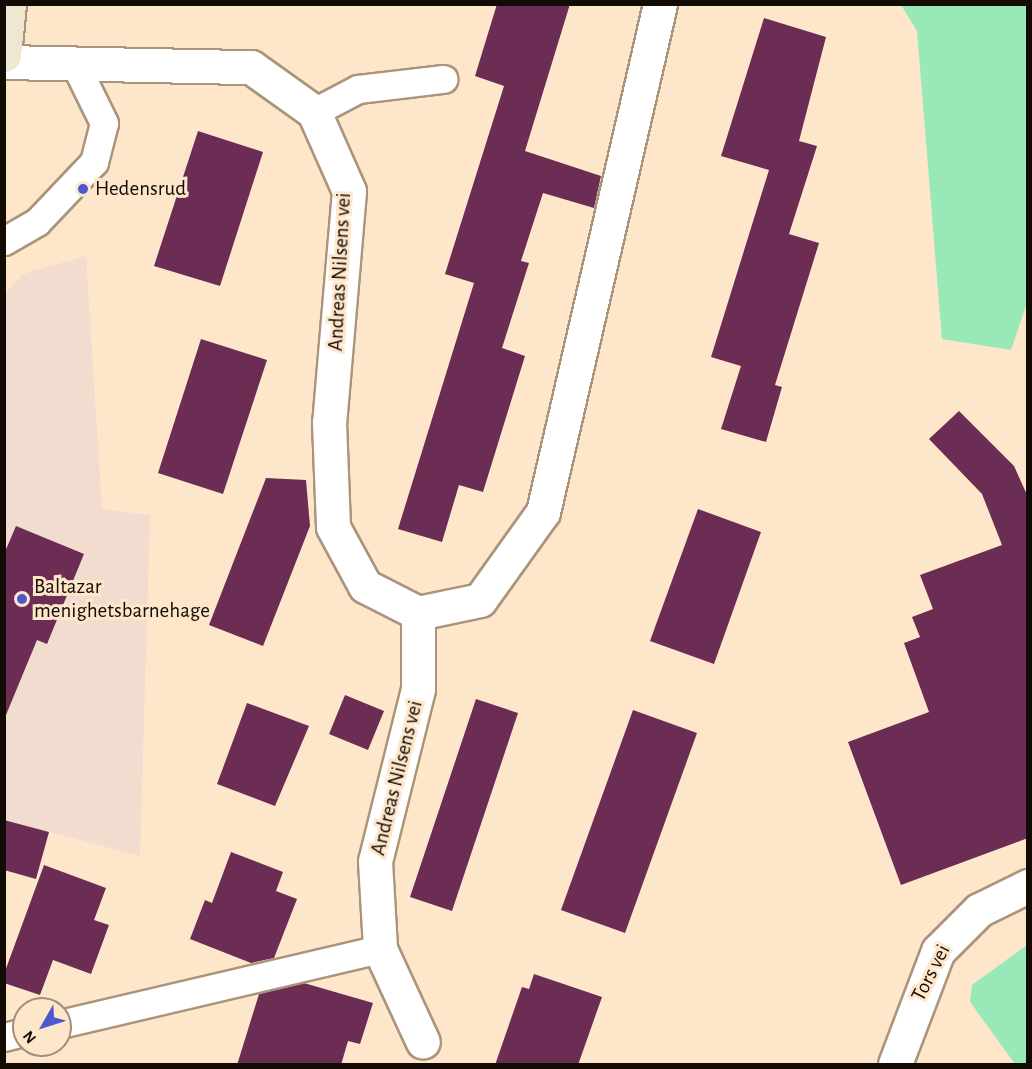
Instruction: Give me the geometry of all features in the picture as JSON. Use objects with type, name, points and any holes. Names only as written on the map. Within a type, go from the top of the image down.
[{"type":"main road","points":[[4,55],[9,4]]},
{"type":"street","points":[[418,613],[480,600],[543,512],[660,4]]},
{"type":"street","points":[[4,62],[76,66],[251,68],[314,112]]},
{"type":"street","name":"Andreas Nilsens vei","points":[[314,112],[349,191],[329,422],[333,527],[365,586],[418,613],[418,689],[375,861],[380,949],[423,1042]]},
{"type":"street","name":"Tors vei","points":[[895,1065],[938,951],[979,910],[1028,886]]},
{"type":"lane","points":[[4,241],[37,222],[94,162],[104,123],[76,66]]},
{"type":"lane","points":[[314,112],[358,88],[443,79]]},
{"type":"lane","points":[[72,1021],[380,949]]},
{"type":"shaded area","points":[[86,256],[102,509],[150,515],[140,856],[5,820],[5,708],[18,684],[5,678],[5,293],[23,274]]},
{"type":"green space","points":[[901,5],[1027,5],[1028,300],[1011,350],[942,339],[917,31]]},
{"type":"green space","points":[[1027,945],[1027,1064],[1015,1064],[970,1002],[972,985]]},
{"type":"building","points":[[497,4],[570,4],[525,151],[601,176],[594,208],[543,193],[521,261],[529,263],[502,348],[525,356],[483,492],[459,485],[442,542],[398,529],[474,283],[445,274],[504,86],[475,76]]},
{"type":"building","points":[[764,18],[826,37],[799,141],[817,146],[789,234],[819,243],[775,385],[782,387],[766,442],[721,429],[741,366],[711,357],[769,170],[721,156]]},
{"type":"building","points":[[198,131],[263,152],[220,286],[154,266]]},
{"type":"building","points":[[201,339],[267,360],[223,494],[158,473]]},
{"type":"building","points":[[959,411],[1014,466],[1028,497],[1028,838],[901,885],[848,742],[929,712],[904,643],[920,637],[912,617],[933,609],[920,575],[1002,545],[982,494],[929,439]]},
{"type":"building","points":[[266,478],[306,480],[310,526],[263,646],[209,625]]},
{"type":"building","points":[[698,509],[761,532],[714,664],[650,641]]},
{"type":"building","points":[[16,526],[84,554],[47,644],[37,640],[6,715],[4,554]]},
{"type":"building","points":[[345,695],[384,711],[368,750],[329,734]]},
{"type":"building","points":[[476,699],[518,713],[452,911],[410,897]]},
{"type":"building","points":[[247,703],[309,726],[275,806],[217,784]]},
{"type":"building","points":[[633,710],[697,733],[625,933],[561,910]]},
{"type":"building","points":[[4,820],[49,832],[36,879],[4,870]]},
{"type":"building","points":[[231,852],[283,872],[276,891],[297,899],[274,958],[251,963],[190,939],[205,900],[212,903]]},
{"type":"building","points":[[44,865],[106,888],[94,920],[109,925],[91,974],[53,960],[40,995],[4,983],[4,974]]},
{"type":"building","points":[[534,974],[602,997],[578,1065],[495,1065],[522,987],[529,989]]},
{"type":"building","points":[[304,983],[373,1003],[360,1044],[348,1041],[341,1065],[237,1065],[259,994]]},
{"type":"place","name":"Hedensrud","points":[[83,189]]},
{"type":"place","name":"Baltazar menighetsbarnehage","points":[[22,599]]}]
